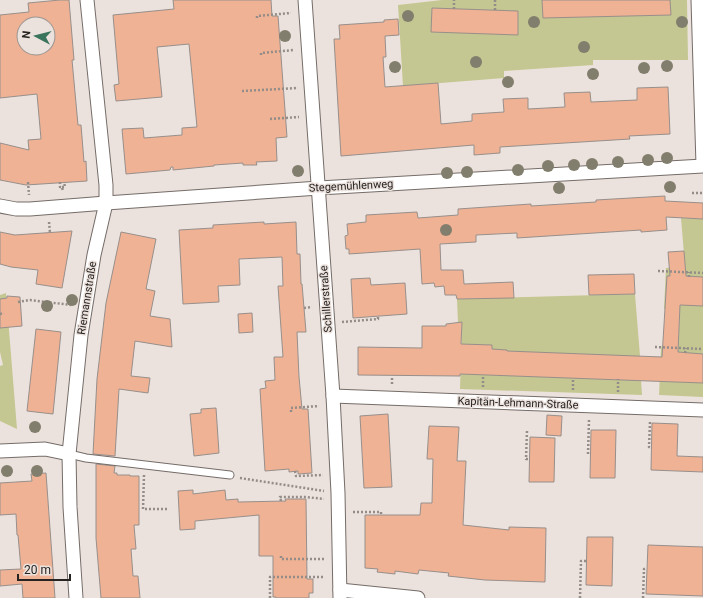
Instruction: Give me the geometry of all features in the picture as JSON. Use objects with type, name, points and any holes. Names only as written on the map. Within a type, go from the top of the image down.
[{"type":"street","name":"Riemannstraße","points":[[76,598],[70,507],[69,454],[78,360],[85,307],[94,256],[106,203],[106,185],[87,0]]},
{"type":"street","points":[[698,0],[703,166]]},
{"type":"street","name":"Schillerstraße","points":[[305,6],[333,400],[339,502],[340,588]]},
{"type":"street","name":"Stegemühlenweg","points":[[0,206],[16,209],[30,209],[319,188],[703,166]]},
{"type":"street","name":"Kapitän-Lehmann-Straße","points":[[333,400],[703,410]]},
{"type":"street","points":[[0,451],[45,448],[69,454]]},
{"type":"street","points":[[340,588],[418,598]]},
{"type":"lane","points":[[69,454],[86,458],[195,469],[230,475]]},
{"type":"path","points":[[454,0],[454,9]]},
{"type":"path","points":[[495,0],[495,10]]},
{"type":"path","points":[[257,18],[257,16],[305,6]]},
{"type":"path","points":[[261,55],[261,53],[308,49]]},
{"type":"path","points":[[242,92],[311,87]]},
{"type":"path","points":[[270,119],[313,116]]},
{"type":"path","points":[[62,187],[65,187],[64,182]]},
{"type":"path","points":[[692,193],[703,193]]},
{"type":"path","points":[[658,271],[703,273]]},
{"type":"path","points":[[689,272],[689,277]]},
{"type":"path","points":[[18,302],[30,300],[85,307]]},
{"type":"path","points":[[0,314],[4,313]]},
{"type":"path","points":[[328,323],[378,319],[378,316]]},
{"type":"path","points":[[655,347],[703,349]]},
{"type":"path","points":[[685,353],[686,348]]},
{"type":"path","points":[[291,412],[291,408],[333,400]]},
{"type":"path","points":[[589,406],[588,454],[590,454]]},
{"type":"path","points":[[650,408],[649,447],[652,447]]},
{"type":"path","points":[[527,431],[526,459],[530,459]]},
{"type":"path","points":[[145,465],[143,509],[169,508]]},
{"type":"path","points":[[295,471],[296,476],[337,474]]},
{"type":"path","points":[[230,475],[232,477],[381,512],[381,515]]},
{"type":"path","points":[[281,501],[280,497],[306,497],[339,502]]},
{"type":"path","points":[[281,556],[281,559],[339,559]]},
{"type":"path","points":[[580,598],[581,561],[586,561]]},
{"type":"path","points":[[643,598],[644,569],[647,569]]},
{"type":"path","points":[[270,598],[270,577],[340,588]]},
{"type":"green space","points":[[442,0],[687,0],[688,60],[593,60],[593,65],[504,71],[504,78],[403,86],[398,5]]},
{"type":"green space","points":[[681,218],[703,219],[703,397],[659,395],[662,345],[678,346],[680,310],[664,309],[666,268],[685,266]]},
{"type":"green space","points":[[6,293],[17,429],[0,421],[0,366],[3,365],[0,352],[0,295]]},
{"type":"green space","points":[[635,294],[642,395],[460,389],[462,323],[458,323],[457,299]]},
{"type":"building","points":[[69,0],[74,60],[72,60],[78,125],[81,125],[87,181],[26,185],[0,180],[0,143],[29,150],[28,140],[41,139],[37,94],[0,98],[0,15],[29,12],[28,3]]},
{"type":"building","points":[[173,0],[271,0],[272,16],[278,16],[287,137],[276,138],[277,161],[256,162],[257,165],[243,165],[243,163],[173,170],[173,167],[171,167],[170,170],[126,174],[122,129],[143,128],[144,138],[182,135],[182,128],[197,127],[189,44],[157,47],[162,97],[116,101],[114,85],[119,84],[113,15],[174,9]]},
{"type":"building","points":[[542,0],[670,0],[671,15],[543,18]]},
{"type":"building","points":[[432,8],[518,11],[518,35],[431,32]]},
{"type":"building","points":[[398,19],[399,35],[385,36],[386,57],[383,57],[385,87],[438,83],[441,124],[472,121],[472,114],[504,112],[503,99],[528,98],[528,109],[565,107],[564,93],[590,92],[591,102],[637,100],[637,88],[668,87],[670,134],[629,136],[630,139],[500,147],[500,153],[474,155],[474,145],[341,156],[334,39],[340,39],[339,25],[384,22],[384,20]]},
{"type":"building","points":[[665,196],[665,201],[703,203],[703,219],[666,217],[667,230],[641,232],[641,230],[517,238],[517,233],[476,235],[476,242],[440,244],[441,270],[463,270],[464,284],[513,282],[514,298],[457,299],[456,295],[445,295],[444,286],[435,287],[434,283],[422,284],[420,249],[349,254],[349,249],[346,249],[345,236],[348,235],[347,224],[366,222],[366,215],[417,212],[418,218],[458,215],[458,209],[531,204],[531,206],[596,202],[596,200]]},
{"type":"building","points":[[264,222],[264,224],[296,222],[297,254],[300,254],[301,284],[306,332],[297,332],[299,377],[302,409],[308,409],[312,473],[298,474],[298,471],[289,472],[289,469],[265,471],[260,389],[266,388],[265,381],[275,380],[274,357],[283,357],[278,286],[283,286],[282,257],[239,259],[240,285],[218,286],[219,302],[183,304],[179,230],[213,228],[213,225]]},
{"type":"building","points":[[72,231],[62,288],[36,284],[38,270],[11,267],[0,264],[0,232],[15,235]]},
{"type":"building","points":[[121,232],[156,239],[146,289],[155,291],[150,316],[170,319],[172,347],[135,341],[131,376],[150,378],[148,393],[119,389],[115,456],[93,454],[97,379],[106,303]]},
{"type":"building","points":[[684,251],[686,276],[703,277],[703,306],[680,305],[678,352],[703,354],[703,383],[460,374],[460,376],[358,375],[358,347],[422,348],[422,326],[446,326],[446,324],[462,322],[461,344],[492,345],[492,349],[507,351],[662,357],[667,276],[670,276],[668,252]]},
{"type":"building","points":[[634,274],[635,294],[589,295],[588,275]]},
{"type":"building","points":[[370,278],[371,285],[405,283],[407,314],[353,318],[351,279]]},
{"type":"building","points":[[7,296],[20,297],[22,326],[0,328],[0,299],[7,298]]},
{"type":"building","points":[[252,313],[253,332],[239,333],[238,314]]},
{"type":"building","points":[[36,329],[61,332],[53,414],[27,411]]},
{"type":"building","points":[[216,408],[219,453],[194,456],[190,414],[201,413],[201,409]]},
{"type":"building","points":[[388,414],[392,487],[364,488],[360,416]]},
{"type":"building","points":[[547,415],[562,416],[561,436],[546,435]]},
{"type":"building","points":[[652,423],[678,424],[677,456],[703,457],[703,472],[651,470]]},
{"type":"building","points":[[429,426],[459,427],[457,461],[466,461],[463,525],[509,530],[509,527],[546,528],[545,582],[485,580],[448,576],[449,573],[419,570],[418,574],[395,571],[395,574],[377,572],[378,569],[365,568],[365,515],[420,515],[421,503],[432,503],[433,459],[427,459]]},
{"type":"building","points":[[591,430],[616,430],[615,478],[590,478]]},
{"type":"building","points":[[530,437],[555,438],[554,482],[529,482]]},
{"type":"building","points":[[96,464],[115,466],[114,473],[117,473],[117,475],[139,476],[139,525],[134,525],[136,549],[131,549],[133,576],[138,576],[140,598],[101,598],[96,538]]},
{"type":"building","points":[[46,473],[55,598],[23,598],[22,584],[0,586],[0,570],[21,569],[16,514],[0,515],[0,483],[32,481],[31,474]]},
{"type":"building","points":[[193,490],[193,494],[225,490],[226,500],[238,499],[238,502],[306,499],[307,579],[313,579],[313,593],[309,593],[309,598],[273,597],[273,556],[259,556],[259,515],[195,521],[195,529],[180,530],[178,491]]},
{"type":"building","points":[[587,537],[613,537],[612,586],[586,585]]},
{"type":"building","points":[[648,545],[703,547],[703,596],[646,594]]}]
